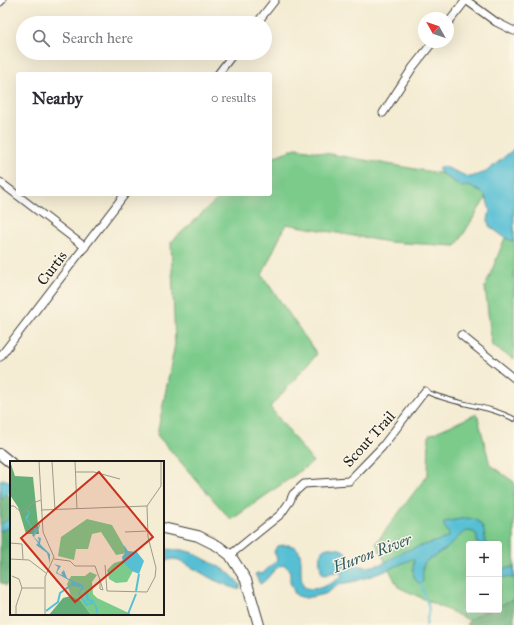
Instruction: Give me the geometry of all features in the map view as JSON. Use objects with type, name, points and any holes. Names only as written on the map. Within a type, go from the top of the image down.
[{"type":"street","points":[[262,16],[275,0]]},
{"type":"street","points":[[454,15],[466,0],[496,22],[514,30]]},
{"type":"street","points":[[383,113],[413,67],[428,48]]},
{"type":"street","points":[[220,72],[229,60]]},
{"type":"street","points":[[0,182],[16,194]]},
{"type":"street","points":[[18,196],[85,247]]},
{"type":"street","name":"Curtis","points":[[0,356],[123,196]]},
{"type":"street","points":[[461,335],[514,378]]},
{"type":"street","name":"Scout Trail","points":[[230,555],[281,514],[293,494],[304,484],[349,481],[382,447],[425,391]]},
{"type":"street","points":[[0,454],[10,462]]},
{"type":"street","points":[[164,528],[198,536],[218,546],[230,555],[246,580],[260,625]]},
{"type":"lane","points":[[425,391],[439,398],[475,406],[513,419]]},
{"type":"green space","points":[[296,148],[495,183],[456,246],[388,242],[286,224],[262,275],[317,354],[270,407],[313,462],[231,520],[157,435],[175,344],[171,242],[221,196],[272,196],[272,157]]},
{"type":"green space","points":[[514,227],[514,359],[492,346],[485,287],[509,228]]},
{"type":"green space","points":[[477,414],[490,465],[514,482],[514,599],[502,605],[502,541],[466,541],[466,613],[484,613],[469,620],[398,587],[376,543],[428,474],[429,435]]},
{"type":"green space","points":[[0,490],[10,496],[10,580],[6,586],[0,582]]},
{"type":"green space","points":[[514,599],[514,625],[466,625],[472,618],[483,613],[502,613],[502,605]]},
{"type":"water","points":[[514,149],[514,242],[489,226],[488,220],[490,210],[484,194],[469,186],[462,187],[441,173],[438,169],[443,166],[471,177],[486,172]]},
{"type":"water","points":[[3,479],[10,482],[10,492],[1,499],[0,480]]},
{"type":"water","points":[[466,518],[476,520],[482,526],[485,541],[477,541],[477,536],[474,532],[464,532],[447,548],[425,562],[423,566],[423,581],[421,584],[414,577],[414,560],[412,559],[383,572],[356,581],[340,584],[325,594],[306,598],[295,594],[290,582],[290,571],[285,565],[278,567],[260,584],[255,574],[262,574],[276,561],[277,558],[274,552],[277,546],[288,545],[295,547],[299,551],[304,587],[308,589],[319,588],[330,584],[342,575],[340,572],[325,575],[322,574],[320,556],[321,552],[324,550],[328,548],[338,548],[348,555],[355,565],[367,567],[382,564],[405,551],[447,538],[449,534],[444,526],[444,522]]},
{"type":"water","points":[[10,519],[10,527],[0,531],[0,525]]},
{"type":"water","points":[[164,549],[183,550],[193,553],[227,571],[240,584],[240,588],[236,589],[214,580],[179,560],[174,559],[164,561]]},
{"type":"water","points":[[514,567],[514,578],[502,577],[502,569]]},
{"type":"waterway","points":[[421,584],[429,608],[426,625]]},
{"type":"water label","name":"Huron River","points":[[372,553]]}]
